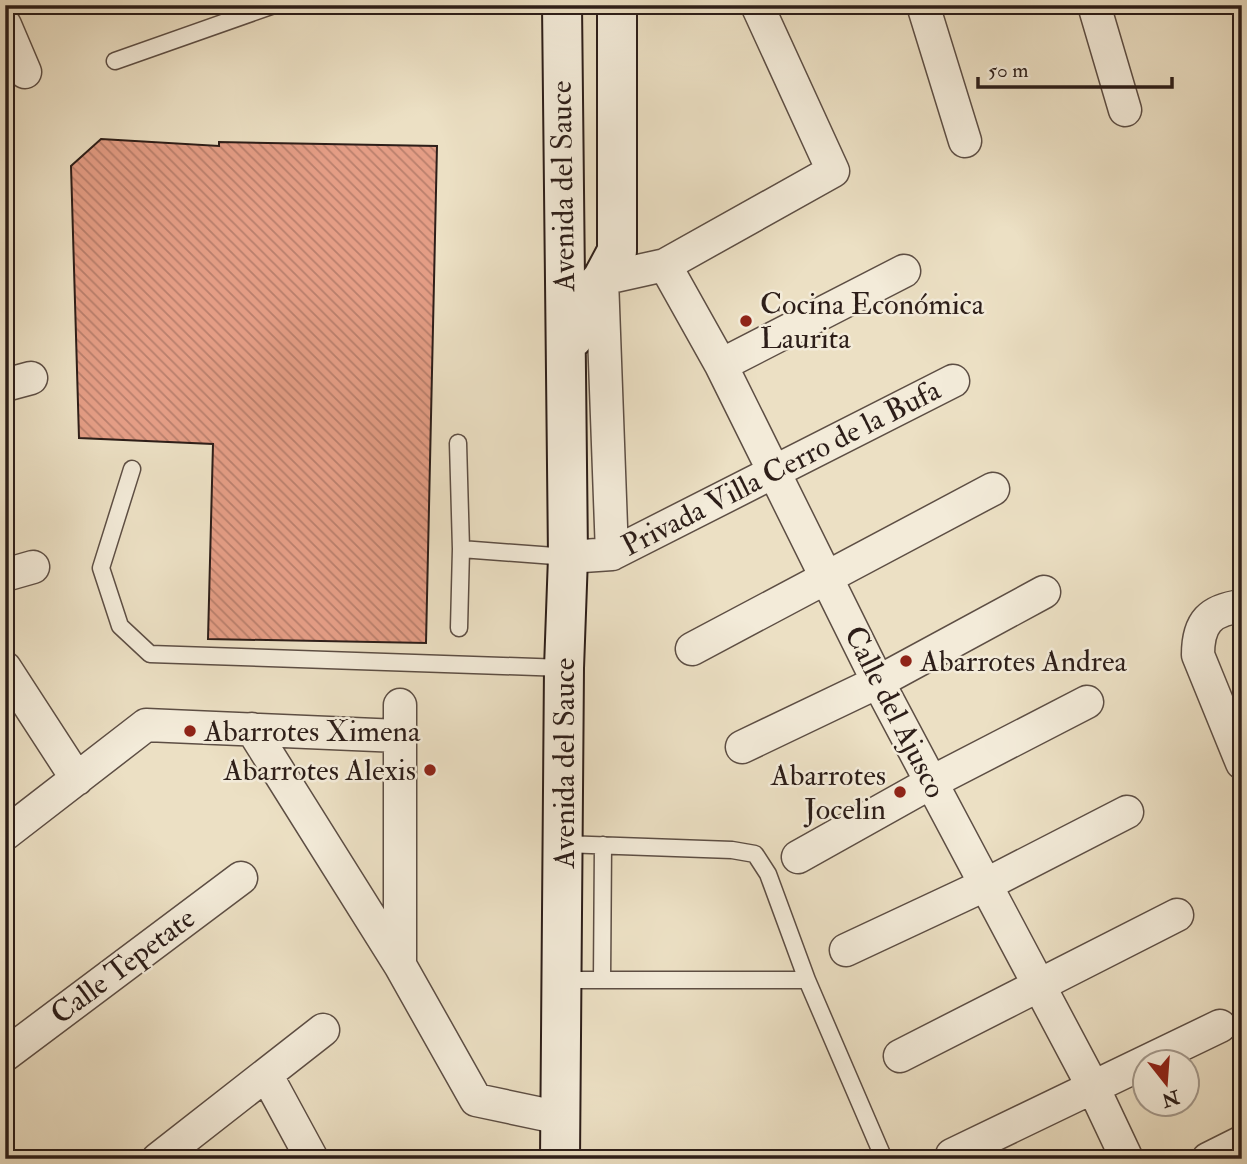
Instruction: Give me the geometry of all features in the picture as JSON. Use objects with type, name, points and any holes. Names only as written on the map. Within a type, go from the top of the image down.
[{"type":"main road","name":"Avenida del Sauce","points":[[560,1159],[564,668],[568,557],[562,5]]},
{"type":"main road","name":"Avenida del Sauce","points":[[566,367],[582,301],[602,279],[617,251],[617,5]]},
{"type":"street","points":[[612,554],[602,279],[664,265],[833,171],[758,5]]},
{"type":"street","points":[[923,5],[965,141]]},
{"type":"street","points":[[1094,5],[1125,110]]},
{"type":"street","points":[[5,25],[25,72]]},
{"type":"street","name":"Calle del Ajusco","points":[[664,265],[721,365],[878,682],[1093,1087],[1127,1159]]},
{"type":"street","points":[[721,365],[904,271]]},
{"type":"street","name":"Privada Villa Cerro de la Bufa","points":[[568,557],[612,554],[953,381]]},
{"type":"street","points":[[692,649],[993,489]]},
{"type":"street","points":[[742,747],[878,682],[1044,592]]},
{"type":"street","points":[[1242,606],[1223,609],[1204,623],[1198,637],[1198,654],[1242,763]]},
{"type":"street","points":[[5,668],[77,779]]},
{"type":"street","points":[[798,857],[932,782],[1087,702]]},
{"type":"street","points":[[5,834],[146,725],[252,729],[400,721],[400,965]]},
{"type":"street","points":[[252,729],[400,965],[476,1100],[561,1118]]},
{"type":"street","points":[[846,950],[985,885],[1127,812]]},
{"type":"street","name":"Calle Tepetate","points":[[5,1055],[241,878]]},
{"type":"street","points":[[900,1056],[1177,915]]},
{"type":"street","points":[[952,1155],[1220,1027]]},
{"type":"street","points":[[158,1159],[323,1030]]},
{"type":"street","points":[[267,1076],[312,1159]]},
{"type":"street","points":[[1208,1159],[1242,1142]]},
{"type":"lane","points":[[115,61],[274,5]]},
{"type":"lane","points":[[458,443],[461,549],[458,628]]},
{"type":"lane","points":[[132,469],[101,568],[120,626],[150,654],[564,668]]},
{"type":"lane","points":[[461,549],[568,557]]},
{"type":"lane","points":[[563,844],[732,850],[755,854],[768,874],[807,980],[884,1159]]},
{"type":"lane","points":[[602,980],[603,845]]},
{"type":"lane","points":[[562,980],[807,980]]},
{"type":"building","points":[[101,139],[219,146],[219,142],[437,146],[426,643],[208,639],[213,444],[79,438],[71,166]]},
{"type":"place","name":"Cocina Económica Laurita","points":[[746,321]]},
{"type":"place","name":"Abarrotes Andrea","points":[[906,661]]},
{"type":"place","name":"Abarrotes Ximena","points":[[190,731]]},
{"type":"place","name":"Abarrotes Alexis","points":[[430,770]]},
{"type":"place","name":"Abarrotes Jocelin","points":[[900,792]]}]
